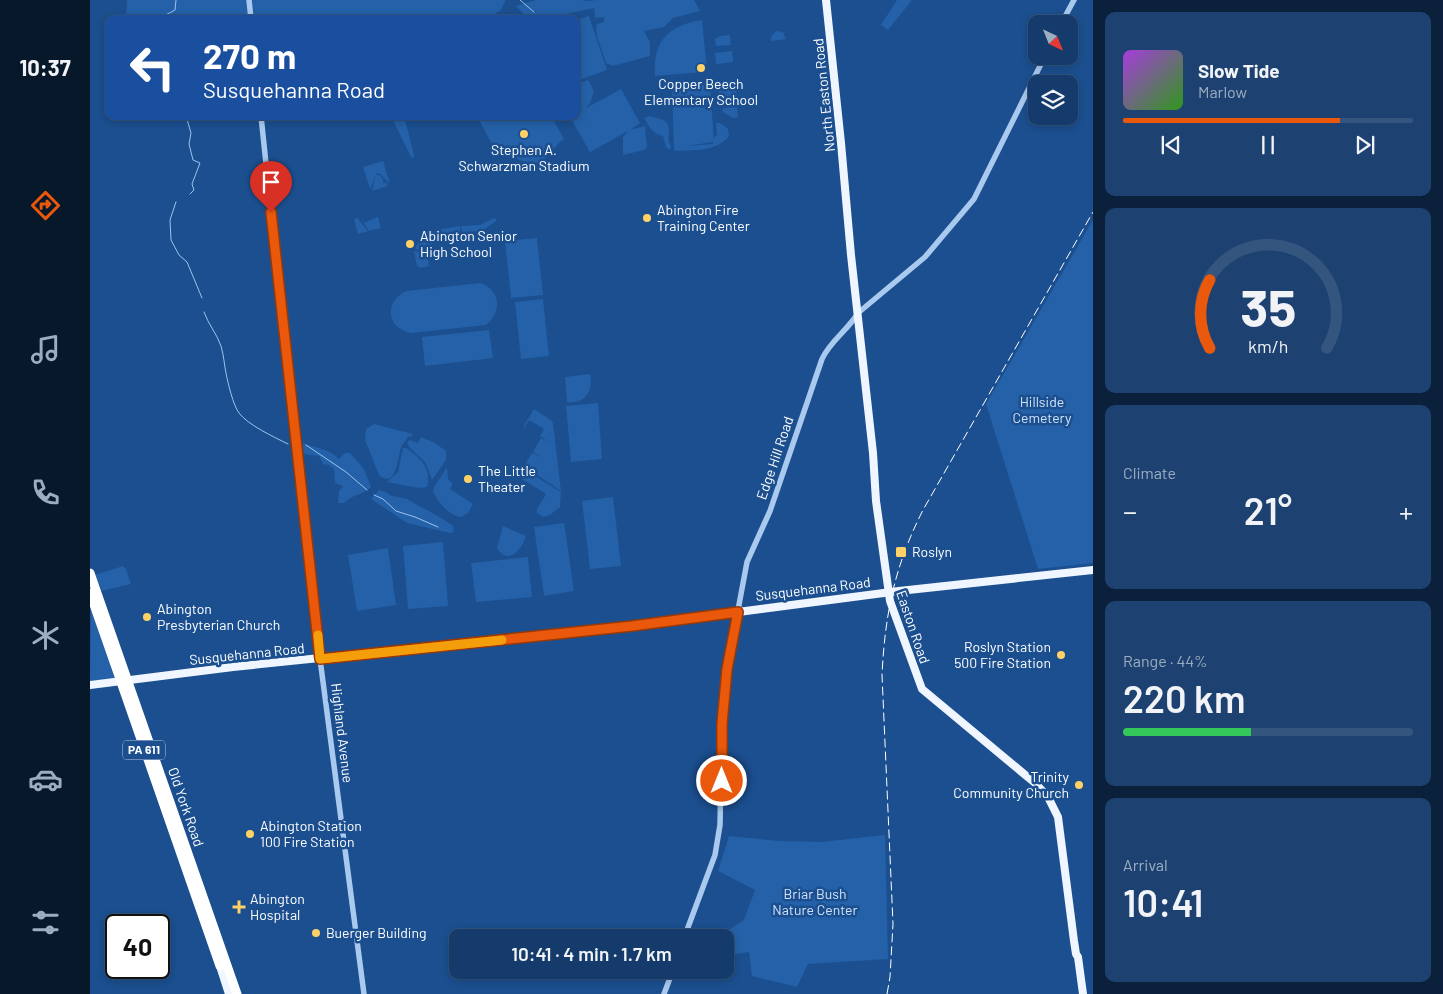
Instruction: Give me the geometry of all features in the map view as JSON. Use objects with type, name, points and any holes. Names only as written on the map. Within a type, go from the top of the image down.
[{"type":"highway","name":"Old York Road","points":[[90,573],[220,966]]},
{"type":"highway","name":"Old York Road","points":[[90,594],[124,680],[237,994]]},
{"type":"main road","name":"North Easton Road","points":[[826,0],[846,188]]},
{"type":"main road","name":"Easton Road","points":[[846,188],[851,255],[873,453],[876,501],[888,592],[896,621],[922,689],[1035,783],[1048,797],[1058,817],[1083,994]]},
{"type":"main road","name":"Susquehanna Road","points":[[90,685],[632,626],[888,592],[1093,570]]},
{"type":"main road","name":"Easton Road","points":[[1076,954],[1074,958],[1078,994]]},
{"type":"main road","name":"Old York Road","points":[[220,966],[229,994]]},
{"type":"street","points":[[249,0],[251,15]]},
{"type":"street","points":[[1066,15],[1074,0]]},
{"type":"street","name":"Edge Hill Road","points":[[687,929],[715,854],[720,825],[722,724],[727,669],[748,562],[770,511],[822,359],[830,345],[858,313],[925,257],[974,199],[1041,65]]},
{"type":"street","name":"Highland Avenue","points":[[261,120],[320,659],[364,994]]},
{"type":"street","points":[[664,994],[670,979]]},
{"type":"green space","points":[[127,0],[505,0],[501,10],[493,15],[126,15]]},
{"type":"green space","points":[[536,0],[694,0],[700,11],[673,18],[664,27],[644,31],[650,42],[650,56],[613,66],[606,63],[596,32],[597,24],[604,22],[604,17],[595,18],[594,8],[561,15],[524,15],[516,6]]},
{"type":"green space","points":[[897,0],[912,0],[888,30],[881,25]]},
{"type":"green space","points":[[589,16],[607,70],[580,80],[580,19]]},
{"type":"green space","points":[[702,20],[707,69],[704,72],[655,76],[656,53],[665,37],[680,26]]},
{"type":"green space","points":[[776,31],[783,32],[786,39],[771,41],[771,37]]},
{"type":"green space","points":[[730,35],[731,45],[716,46],[715,39],[720,36]]},
{"type":"green space","points":[[732,51],[733,62],[716,64],[715,53]]},
{"type":"green space","points":[[588,80],[594,91],[586,108],[621,89],[640,123],[630,130],[645,126],[647,147],[644,150],[623,155],[623,137],[628,131],[590,152],[572,120],[580,120],[580,112],[583,110],[580,110],[580,83]]},
{"type":"green space","points":[[700,83],[710,85],[714,140],[717,135],[716,123],[720,123],[728,129],[729,136],[711,148],[674,151],[672,86]],"holes":[[[713,142],[713,144],[685,146]]]},
{"type":"green space","points":[[736,89],[737,99],[720,101],[718,91]]},
{"type":"green space","points":[[737,107],[738,117],[733,118],[723,112],[723,108]]},
{"type":"green space","points":[[650,116],[668,124],[670,150],[666,147],[663,136],[649,127],[644,118]]},
{"type":"green space","points":[[393,120],[405,120],[414,155],[414,158],[411,157]]},
{"type":"green space","name":"Stephen A. Schwarzman Stadium","points":[[479,120],[553,120],[564,139],[548,156],[535,163],[524,162],[503,148],[500,150],[497,146],[494,148]]},
{"type":"green space","points":[[383,161],[390,184],[377,173],[370,189],[363,167]]},
{"type":"green space","points":[[376,175],[379,175],[383,179],[383,183],[387,183],[388,186],[372,191]]},
{"type":"green space","points":[[378,217],[381,228],[369,231],[364,223]]},
{"type":"green space","points":[[358,218],[368,231],[358,234],[354,219]]},
{"type":"green space","points":[[494,218],[496,221],[482,231],[462,232],[461,226],[480,225]]},
{"type":"green space","name":"Hillside Cemetery","points":[[1093,220],[1093,563],[1038,569],[986,404]]},
{"type":"green space","points":[[460,226],[460,232],[436,240],[427,251],[415,249],[418,243],[428,235],[440,230]]},
{"type":"green space","points":[[537,238],[543,295],[511,298],[505,241]]},
{"type":"green space","points":[[414,251],[427,253],[429,266],[421,268],[417,266]]},
{"type":"green space","points":[[480,283],[492,291],[497,302],[495,314],[486,325],[411,333],[397,326],[393,320],[391,308],[399,296],[406,291]]},
{"type":"green space","points":[[543,299],[549,356],[521,359],[515,302]]},
{"type":"green space","points":[[489,330],[493,358],[425,366],[422,337]]},
{"type":"green space","points":[[590,374],[591,386],[587,395],[579,401],[567,402],[565,377]]},
{"type":"green space","points":[[598,403],[602,459],[571,462],[566,406]]},
{"type":"green space","points":[[534,409],[553,423],[561,491],[524,466],[532,453],[541,457],[533,452],[541,438],[550,443],[540,436],[544,429],[529,420],[523,427]]},
{"type":"green space","points":[[374,424],[413,434],[411,437],[409,436],[401,447],[396,470],[390,478],[379,475],[365,440],[366,429]]},
{"type":"green space","points":[[421,437],[435,443],[446,451],[446,460],[432,480],[425,462],[407,443],[409,440],[418,443]]},
{"type":"green space","points":[[303,443],[327,451],[339,459],[345,453],[350,453],[364,469],[371,487],[344,503],[338,503],[339,491],[343,486],[335,483],[334,469],[329,465],[323,464],[319,456],[304,454]]},
{"type":"green space","points":[[403,448],[417,456],[424,464],[428,477],[427,487],[418,488],[387,482],[398,472]]},
{"type":"green space","points":[[447,467],[448,479],[453,484],[450,489],[473,504],[468,513],[461,517],[448,511],[433,492],[434,487]]},
{"type":"green space","points":[[527,471],[561,492],[560,507],[550,515],[543,517],[537,513],[537,509],[546,494],[522,479]]},
{"type":"green space","points":[[379,490],[389,495],[407,499],[443,519],[453,526],[454,532],[450,533],[407,523],[371,499]]},
{"type":"green space","points":[[613,497],[621,566],[590,569],[582,501]]},
{"type":"green space","points":[[564,523],[574,591],[544,596],[534,527]]},
{"type":"green space","points":[[503,526],[526,536],[518,551],[510,556],[501,553],[497,548]]},
{"type":"green space","points":[[443,542],[448,606],[408,609],[403,546]]},
{"type":"green space","points":[[388,548],[396,605],[357,611],[348,555]]},
{"type":"green space","points":[[528,557],[532,597],[476,602],[471,563]]},
{"type":"green space","points":[[123,566],[126,569],[131,584],[102,591],[95,575]]},
{"type":"green space","points":[[91,608],[114,677],[113,679],[90,681]]},
{"type":"green space","name":"Briar Bush Nature Center","points":[[885,835],[888,959],[808,964],[797,987],[752,976],[749,952],[734,954],[734,929],[730,929],[744,920],[755,890],[718,871],[729,836],[778,841],[821,842]]},
{"type":"waterway","points":[[166,15],[175,10],[176,0]]},
{"type":"waterway","points":[[520,0],[534,12]]},
{"type":"waterway","points":[[187,120],[191,133],[189,144],[193,160],[200,163],[192,184],[194,190],[190,194]]},
{"type":"waterway","points":[[176,202],[170,220],[171,240],[179,255],[187,262],[202,298]]},
{"type":"waterway","points":[[204,312],[221,346],[229,388],[239,413],[255,426],[288,444]]},
{"type":"waterway","points":[[306,445],[346,472],[367,490]]},
{"type":"waterway","points":[[374,495],[383,499],[396,511],[438,527]]},
{"type":"railway","points":[[887,994],[890,977],[893,924],[882,675],[883,652],[893,590],[905,550],[923,510],[1093,212]]},
{"type":"slow traffic","points":[[318,635],[320,659],[502,640]]},
{"type":"place","name":"Copper Beech Elementary School","points":[[701,68]]},
{"type":"place","name":"Stephen A. Schwarzman Stadium","points":[[524,134]]},
{"type":"place","name":"Abington Fire Training Center","points":[[647,218]]},
{"type":"place","name":"Abington Senior High School","points":[[410,244]]},
{"type":"place","name":"The Little Theater","points":[[468,479]]},
{"type":"place","name":"Roslyn","points":[[901,552]]},
{"type":"place","name":"Abington Presbyterian Church","points":[[147,617]]},
{"type":"place","name":"Roslyn Station 500 Fire Station","points":[[1061,655]]},
{"type":"place","name":"Trinity Community Church","points":[[1079,785]]},
{"type":"place","name":"Abington Station 100 Fire Station","points":[[250,834]]},
{"type":"place","name":"Abington Hospital","points":[[239,907]]},
{"type":"place","name":"Buerger Building","points":[[316,933]]},
{"type":"route","points":[[271,212],[320,659],[632,626],[738,612],[727,669],[722,724],[722,781]]}]
